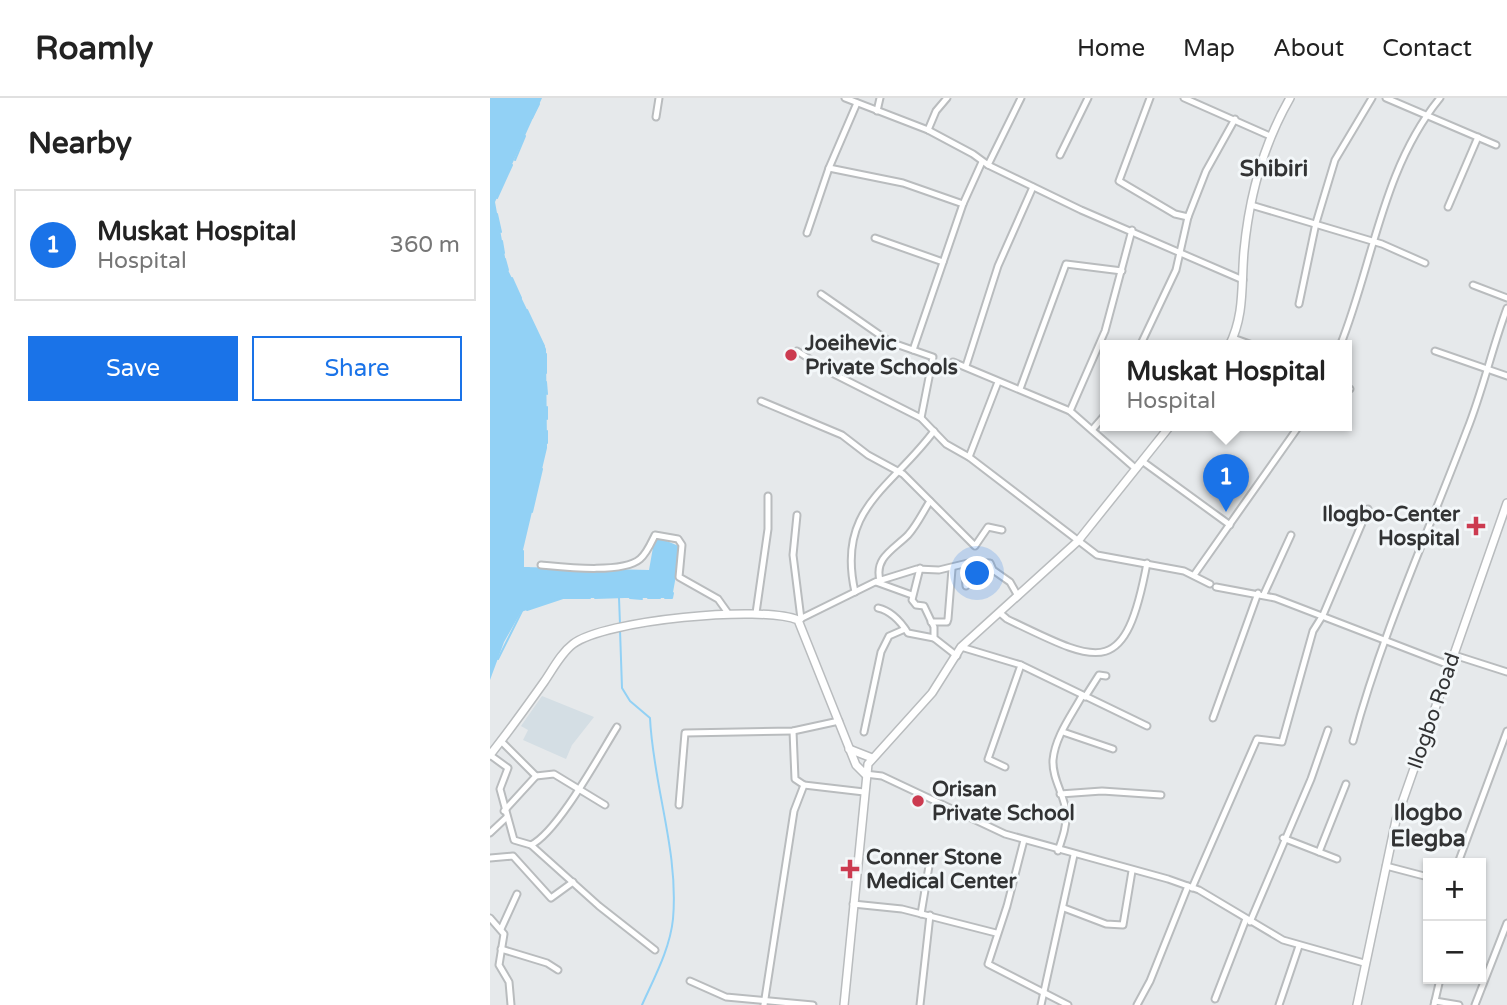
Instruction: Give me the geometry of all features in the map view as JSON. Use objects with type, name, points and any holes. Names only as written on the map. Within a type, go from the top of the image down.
[{"type":"main road","points":[[1232,340],[1239,319],[1251,205],[1270,136],[1290,98]]},
{"type":"main road","points":[[844,1005],[865,774],[872,758],[932,693],[961,647],[1078,541],[1167,431]]},
{"type":"main road","name":"Ilogbo Road","points":[[1357,1005],[1396,820],[1507,503]]},
{"type":"main road","points":[[490,755],[572,644],[582,638],[620,629],[728,613],[756,613],[799,620],[856,765],[865,774]]},
{"type":"main road","points":[[849,748],[872,758]]},
{"type":"street","points":[[656,117],[659,98]]},
{"type":"street","points":[[845,98],[928,131],[1032,187],[1243,280]]},
{"type":"street","points":[[877,111],[880,98]]},
{"type":"street","points":[[928,131],[936,111],[947,98]]},
{"type":"street","points":[[913,350],[963,204],[1021,98]]},
{"type":"street","points":[[1059,155],[1088,98]]},
{"type":"street","points":[[1150,98],[1119,181],[1175,214],[1188,217]]},
{"type":"street","points":[[1184,98],[1270,136]]},
{"type":"street","points":[[1202,106],[1206,98]]},
{"type":"street","points":[[1299,304],[1316,223],[1335,160],[1372,98]]},
{"type":"street","points":[[1385,98],[1496,145]]},
{"type":"street","points":[[1342,340],[1398,172],[1427,114],[1440,98]]},
{"type":"street","points":[[807,233],[829,168],[857,103]]},
{"type":"street","points":[[1143,340],[1176,270],[1188,217],[1206,171],[1235,119]]},
{"type":"street","points":[[1448,207],[1478,137]]},
{"type":"street","points":[[829,168],[903,183],[963,204]]},
{"type":"street","points":[[966,366],[999,266],[1032,187]]},
{"type":"street","points":[[1251,205],[1316,223],[1425,263]]},
{"type":"street","points":[[1101,340],[1132,230]]},
{"type":"street","points":[[876,238],[943,262]]},
{"type":"street","points":[[1020,389],[1066,264],[1122,271]]},
{"type":"street","points":[[1473,285],[1507,298]]},
{"type":"street","points":[[821,294],[890,342],[934,360],[921,418]]},
{"type":"street","points":[[1353,741],[1383,638],[1469,426],[1507,308]]},
{"type":"street","points":[[1070,411],[1100,342]]},
{"type":"street","points":[[797,351],[830,372],[921,418],[946,444],[969,457],[1097,555],[1147,563],[1194,575],[1213,585],[1261,593],[1449,665]]},
{"type":"street","points":[[1435,351],[1507,376]]},
{"type":"street","points":[[953,362],[1070,411],[1135,468]]},
{"type":"street","points":[[969,457],[998,382]]},
{"type":"street","points":[[761,401],[842,435],[898,472],[975,546],[988,527],[1002,530]]},
{"type":"street","points":[[1092,430],[1100,421]]},
{"type":"street","points":[[855,592],[850,548],[860,517],[872,498],[916,455],[934,431]]},
{"type":"street","points":[[1194,575],[1296,431]]},
{"type":"street","points":[[1142,461],[1230,525]]},
{"type":"street","points":[[756,613],[768,529],[768,496]]},
{"type":"street","points":[[877,581],[879,565],[883,558],[909,533],[930,501]]},
{"type":"street","points":[[1137,1005],[1255,741],[1261,738],[1282,742],[1305,656],[1368,509]]},
{"type":"street","points":[[797,515],[793,555],[799,620],[877,581],[920,568],[952,569],[972,562],[990,564],[993,570],[1010,582],[1019,596]]},
{"type":"street","points":[[1213,718],[1261,593],[1291,535]]},
{"type":"street","points":[[541,565],[588,568],[632,563],[646,552],[655,536],[668,536],[682,545],[679,577],[718,598],[728,613]]},
{"type":"street","points":[[1000,613],[1006,620],[1078,650],[1092,654],[1111,652],[1122,640],[1135,617],[1147,563]]},
{"type":"street","points":[[964,566],[965,586]]},
{"type":"street","points":[[920,568],[912,596],[916,605],[924,606],[934,638]]},
{"type":"street","points":[[931,622],[948,620],[952,569]]},
{"type":"street","points":[[877,581],[912,596]]},
{"type":"street","points":[[878,608],[886,610],[904,623],[908,633],[934,638],[957,656]]},
{"type":"street","points":[[864,732],[881,652],[889,636],[905,629]]},
{"type":"street","points":[[961,647],[1021,665],[1147,726]]},
{"type":"street","points":[[1452,654],[1507,672]]},
{"type":"street","points":[[1005,768],[988,759],[1021,665]]},
{"type":"street","points":[[1058,851],[1065,829],[1066,811],[1059,794],[1053,764],[1057,739],[1098,675],[1106,676]]},
{"type":"street","points":[[679,805],[685,733],[793,731],[839,720]]},
{"type":"street","points":[[531,845],[542,839],[617,727]]},
{"type":"street","points":[[1215,999],[1311,779],[1328,730]]},
{"type":"street","points":[[793,731],[795,779],[804,785],[864,792]]},
{"type":"street","points":[[1460,858],[1507,731]]},
{"type":"street","points":[[1063,732],[1113,749]]},
{"type":"street","points":[[501,741],[536,776]]},
{"type":"street","points":[[490,755],[508,769],[500,784],[506,801],[505,814],[516,842],[531,845],[655,950]]},
{"type":"street","points":[[490,833],[536,776],[554,774],[605,805]]},
{"type":"street","points":[[865,774],[882,776],[933,802],[1024,840],[1190,887],[1248,921],[1299,946],[1364,962]]},
{"type":"street","points":[[1319,852],[1346,784]]},
{"type":"street","points":[[764,1003],[794,811],[804,785]]},
{"type":"street","points":[[1059,794],[1102,791],[1161,795]]},
{"type":"street","points":[[1283,838],[1337,859]]},
{"type":"street","points":[[1024,840],[988,964],[1068,1005]]},
{"type":"street","points":[[1041,1005],[1074,855]]},
{"type":"street","points":[[490,858],[513,856],[551,898],[573,882]]},
{"type":"street","points":[[921,914],[930,860]]},
{"type":"street","points":[[1386,866],[1423,876]]},
{"type":"street","points":[[1064,908],[1106,924],[1123,925],[1132,870]]},
{"type":"street","points":[[501,929],[517,894]]},
{"type":"street","points":[[853,905],[930,915],[996,933]]},
{"type":"street","points":[[920,1005],[930,915]]},
{"type":"street","points":[[490,918],[504,934],[499,965],[509,982],[511,1005]]},
{"type":"street","points":[[1475,1005],[1507,923]]},
{"type":"street","points":[[1279,1005],[1299,946]]},
{"type":"street","points":[[501,949],[547,963],[558,970]]},
{"type":"street","points":[[690,981],[726,997],[764,1003],[813,1005]]},
{"type":"street","points":[[1439,984],[1435,1003],[1459,1005]]},
{"type":"shaded area","points":[[542,696],[594,717],[572,745],[566,759],[523,740],[528,730],[521,726]]},
{"type":"water","points":[[490,98],[542,98],[495,202],[507,268],[546,349],[547,448],[523,550],[523,567],[649,570],[655,536],[681,547],[672,598],[563,598],[521,612],[504,642],[490,680]]},
{"type":"waterway","points":[[532,118],[539,104]]},
{"type":"waterway","points":[[515,160],[525,136]]},
{"type":"waterway","points":[[497,198],[512,165]]},
{"type":"waterway","points":[[497,214],[501,232]]},
{"type":"waterway","points":[[502,241],[504,253]]},
{"type":"waterway","points":[[505,259],[508,270]]},
{"type":"waterway","points":[[512,278],[521,298]]},
{"type":"waterway","points":[[527,310],[544,346]]},
{"type":"waterway","points":[[546,354],[546,373]]},
{"type":"waterway","points":[[546,382],[547,394]]},
{"type":"waterway","points":[[547,407],[547,419]]},
{"type":"waterway","points":[[547,431],[547,443]]},
{"type":"waterway","points":[[532,512],[542,469]]},
{"type":"waterway","points":[[523,551],[523,568],[529,568]]},
{"type":"waterway","points":[[665,598],[672,598],[673,593]]},
{"type":"waterway","points":[[595,598],[625,597]]},
{"type":"waterway","points":[[527,610],[563,598],[590,598]]},
{"type":"waterway","points":[[619,598],[620,624]]},
{"type":"waterway","points":[[630,598],[642,599]]},
{"type":"waterway","points":[[648,598],[660,598]]},
{"type":"waterway","points":[[498,659],[522,611]]},
{"type":"waterway","points":[[620,630],[622,688],[630,701],[650,718],[674,894],[669,941],[642,1005]]},
{"type":"place","name":"Joeihevic Private Schools","points":[[791,355]]},
{"type":"place","name":"Muskat Hospital","points":[[1226,512]]},
{"type":"place","name":"Ilogbo-Center Hospital","points":[[1476,526]]},
{"type":"place","name":"Orisan Private School","points":[[918,801]]},
{"type":"place","name":"Conner Stone Medical Center","points":[[850,869]]},
{"type":"district","name":"Shibiri","points":[[1274,169]]},
{"type":"district","name":"Ilogbo Elegba","points":[[1428,826]]}]
